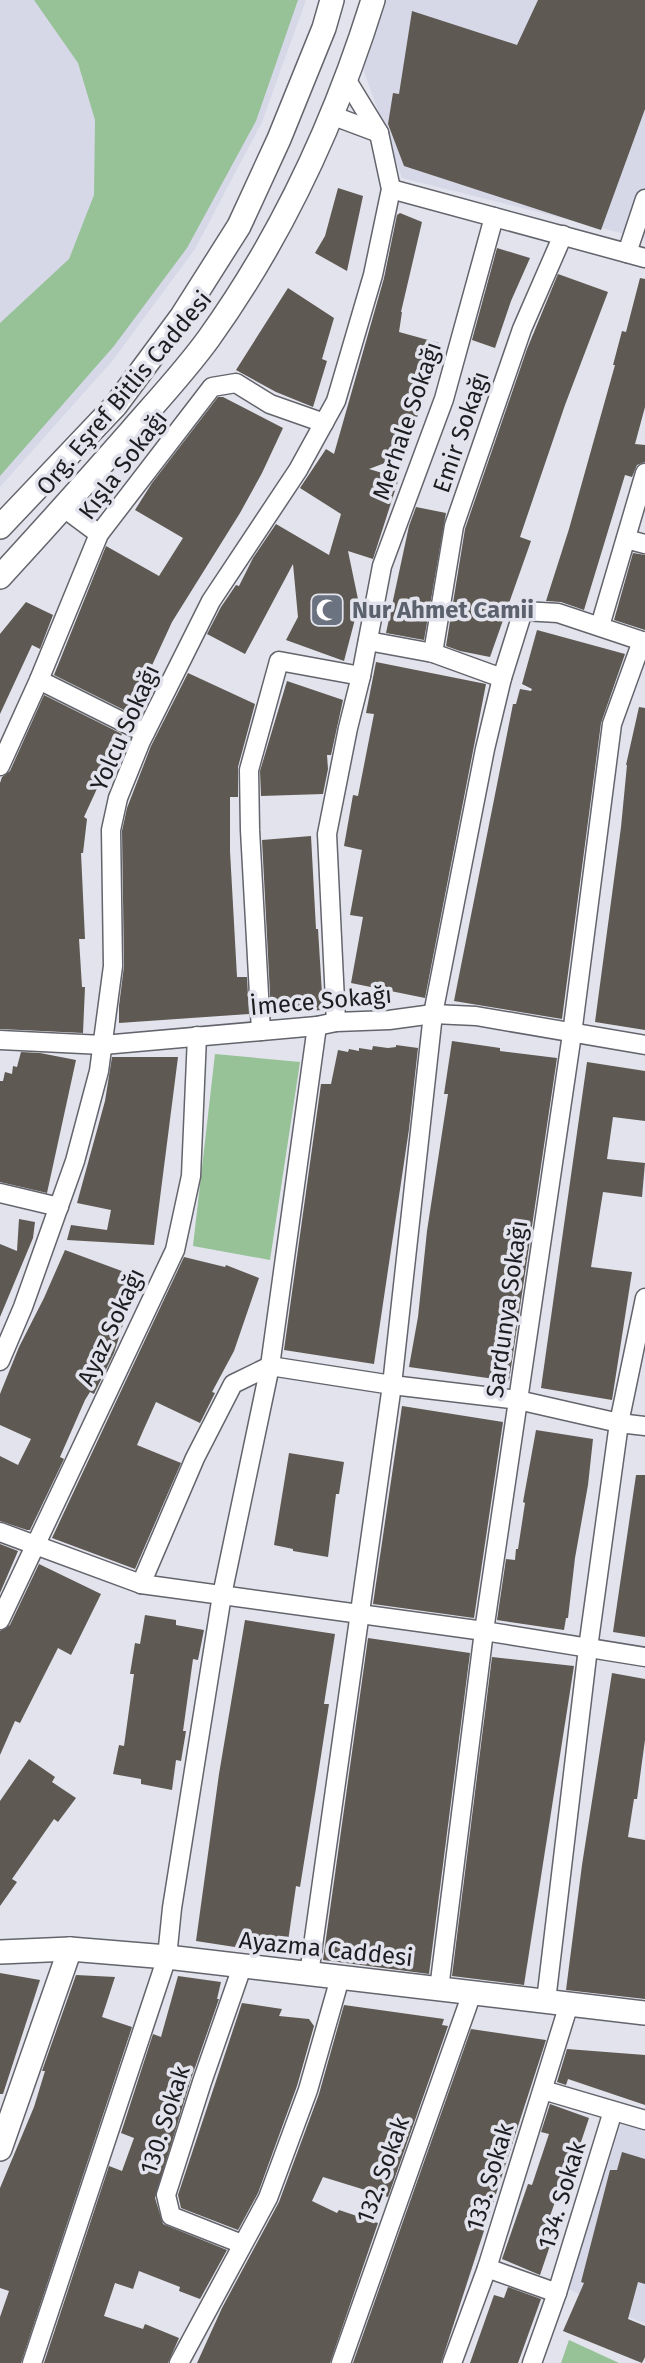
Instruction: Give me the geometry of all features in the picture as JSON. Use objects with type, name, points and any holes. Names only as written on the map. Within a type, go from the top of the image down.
[{"type":"street","name":"Org. Eşref Bitlis Caddesi","points":[[0,527],[116,405],[182,316],[232,237],[279,139],[324,29],[332,0]]},
{"type":"street","name":"Org. Eşref Bitlis Caddesi","points":[[0,577],[64,508],[208,339],[261,259],[306,172],[331,115],[373,0]]},
{"type":"street","points":[[346,79],[379,133],[391,189],[645,258]]},
{"type":"street","points":[[331,115],[379,133]]},
{"type":"street","name":"Yolcu Sokağı","points":[[0,1361],[23,1307],[59,1207],[99,1072],[113,966],[111,830],[118,798],[145,733],[211,601],[298,470],[336,401],[373,275],[391,189]]},
{"type":"street","points":[[627,253],[645,199]]},
{"type":"street","name":"Merhale Sokağı","points":[[336,1022],[327,834],[382,566],[444,399],[495,217]]},
{"type":"street","name":"Emir Sokağı","points":[[433,653],[454,526],[522,329],[563,235]]},
{"type":"street","name":"Kışla Sokağı","points":[[0,766],[39,680],[99,534],[212,387],[236,383],[270,404],[324,423]]},
{"type":"street","points":[[600,626],[645,473]]},
{"type":"street","points":[[64,508],[99,534]]},
{"type":"street","points":[[626,539],[645,544]]},
{"type":"street","points":[[309,1974],[392,1385],[433,1014],[485,749],[502,678],[523,611],[558,613],[643,642]]},
{"type":"street","points":[[368,641],[433,653],[502,678]]},
{"type":"street","name":"Sardunya Sokağı","points":[[439,1989],[484,1631],[572,1034],[612,724],[643,642]]},
{"type":"street","points":[[261,1031],[250,830],[250,769],[279,661],[361,676]]},
{"type":"street","points":[[39,680],[145,733]]},
{"type":"street","name":"İmece Sokağı","points":[[0,1040],[103,1045],[433,1014],[476,1016],[645,1045]]},
{"type":"street","points":[[32,2363],[167,1957],[172,1908],[222,1595],[270,1366],[317,1026]]},
{"type":"street","name":"Ayaz Sokağı","points":[[0,1620],[175,1250],[191,1176],[197,1037]]},
{"type":"street","points":[[0,1193],[59,1207]]},
{"type":"street","points":[[546,2001],[588,1648],[619,1423],[645,1298]]},
{"type":"street","points":[[141,1584],[195,1458],[233,1384],[270,1366],[392,1385],[518,1400],[619,1423],[645,1426]]},
{"type":"street","points":[[0,1532],[141,1584],[484,1631],[645,1657]]},
{"type":"street","points":[[0,2149],[70,1949]]},
{"type":"street","name":"Ayazma Caddesi","points":[[0,1952],[70,1949],[167,1957],[645,2013]]},
{"type":"street","name":"130. Sokak","points":[[242,1967],[166,2195],[172,2216],[242,2244]]},
{"type":"street","points":[[179,2363],[268,2198],[308,2090],[340,1978]]},
{"type":"street","name":"132. Sokak","points":[[341,2363],[472,1993]]},
{"type":"street","name":"133. Sokak","points":[[452,2363],[487,2269],[569,2004]]},
{"type":"street","points":[[543,2090],[645,2120]]},
{"type":"street","name":"134. Sokak","points":[[532,2363],[557,2293],[613,2110]]},
{"type":"street","points":[[487,2269],[557,2293]]},
{"type":"shaded area","points":[[0,0],[306,0],[262,122],[195,249],[113,360],[0,487]]},
{"type":"shaded area","points":[[385,0],[645,0],[645,239],[402,178],[362,66]]},
{"type":"shaded area","points":[[621,2124],[645,2131],[645,2324],[568,2289]]},
{"type":"green space","points":[[34,0],[298,0],[256,121],[187,248],[114,346],[0,476],[0,323],[69,259],[94,195],[95,120],[78,63]]},
{"type":"green space","points":[[215,1054],[300,1062],[270,1260],[193,1246]]},
{"type":"green space","points":[[569,2340],[619,2363],[561,2363]]},
{"type":"building","points":[[538,0],[645,0],[645,109],[601,230],[404,166],[388,124],[393,93],[399,94],[412,11],[517,45]]},
{"type":"building","points":[[338,188],[363,196],[347,271],[315,253],[325,236]]},
{"type":"building","points":[[400,213],[422,222],[401,312],[399,332],[439,343],[406,455],[369,469],[399,478],[373,559],[348,551],[359,604],[344,661],[286,640],[298,617],[293,564],[245,654],[207,634],[221,607],[236,585],[239,586],[253,558],[276,524],[329,555],[341,514],[300,488],[326,449],[334,454],[384,278],[397,215]]},
{"type":"building","points":[[497,248],[530,258],[511,301],[495,348],[472,340]]},
{"type":"building","points":[[558,274],[608,292],[565,405],[520,537],[531,541],[490,657],[460,651],[446,646],[465,529],[527,349]]},
{"type":"building","points":[[640,278],[645,279],[645,407],[635,444],[645,445],[645,462],[637,465],[632,477],[625,475],[584,610],[561,602],[546,601],[569,529],[622,331],[626,332]]},
{"type":"building","points":[[288,288],[334,318],[322,359],[327,361],[313,407],[276,392],[236,370]]},
{"type":"building","points":[[218,397],[223,397],[283,428],[240,513],[172,622],[130,713],[54,675],[106,546],[159,576],[183,538],[135,510],[152,483]]},
{"type":"building","points":[[416,507],[446,513],[424,640],[386,633],[409,526]]},
{"type":"building","points":[[633,553],[645,555],[645,630],[614,620]]},
{"type":"building","points":[[26,602],[53,615],[40,649],[32,645],[0,714],[0,634]]},
{"type":"building","points":[[537,630],[625,654],[601,723],[562,1019],[454,1001],[513,704],[516,704],[520,689],[532,689],[522,684]]},
{"type":"building","points":[[376,662],[486,684],[425,998],[351,983],[363,917],[350,915],[362,850],[344,846],[353,795],[358,796],[374,714],[366,713]]},
{"type":"building","points":[[188,673],[255,704],[238,767],[238,797],[230,797],[237,977],[247,977],[249,1014],[119,1023],[124,966],[122,831],[127,808],[151,746]]},
{"type":"building","points":[[287,681],[343,700],[331,755],[327,755],[328,769],[323,794],[261,796],[260,771]]},
{"type":"building","points":[[44,695],[122,734],[84,817],[87,819],[81,853],[85,939],[79,939],[82,987],[85,987],[83,1033],[0,1029],[0,783],[2,777],[10,771]]},
{"type":"building","points":[[639,707],[645,708],[645,1030],[595,1022],[621,827],[626,765]]},
{"type":"building","points":[[311,836],[323,1010],[271,1013],[262,840]]},
{"type":"building","points":[[452,1041],[500,1048],[500,1051],[557,1058],[509,1381],[409,1367],[448,1094],[444,1094]]},
{"type":"building","points":[[396,1045],[418,1048],[409,1129],[374,1364],[284,1350],[321,1084],[331,1084],[338,1050],[372,1050],[373,1046],[388,1048]]},
{"type":"building","points":[[21,1052],[76,1060],[47,1193],[0,1182],[0,1081],[3,1081],[5,1072],[12,1074],[13,1066],[17,1067]]},
{"type":"building","points":[[112,1057],[178,1057],[154,1245],[67,1240],[71,1225],[107,1230],[111,1210],[77,1203],[105,1101]]},
{"type":"building","points":[[587,1062],[645,1071],[645,1121],[613,1117],[607,1159],[645,1163],[642,1197],[603,1192],[591,1267],[632,1272],[612,1400],[541,1388]]},
{"type":"building","points":[[19,1219],[35,1222],[33,1238],[0,1317],[0,1244],[17,1251]]},
{"type":"building","points":[[65,1250],[138,1277],[114,1353],[94,1394],[90,1392],[85,1400],[60,1457],[64,1459],[30,1530],[27,1530],[0,1521],[0,1456],[18,1465],[31,1439],[0,1425],[0,1394]]},
{"type":"building","points":[[184,1257],[225,1267],[226,1265],[259,1278],[234,1351],[212,1392],[215,1393],[200,1423],[156,1402],[137,1445],[181,1463],[135,1569],[52,1538]]},
{"type":"building","points":[[402,1406],[503,1422],[474,1618],[373,1604]]},
{"type":"building","points":[[536,1430],[593,1439],[568,1618],[564,1630],[497,1620],[506,1559],[515,1560],[518,1549]]},
{"type":"building","points":[[289,1453],[344,1462],[339,1494],[336,1494],[328,1557],[274,1545]]},
{"type":"building","points":[[636,1475],[645,1475],[645,1637],[613,1632]]},
{"type":"building","points":[[0,1544],[18,1551],[0,1593]]},
{"type":"building","points":[[39,1564],[101,1594],[71,1655],[58,1648],[20,1723],[15,1721],[0,1755],[0,1631],[10,1625]]},
{"type":"building","points":[[145,1615],[176,1620],[176,1625],[204,1630],[198,1660],[193,1659],[183,1731],[186,1731],[181,1761],[176,1760],[172,1790],[141,1784],[141,1779],[113,1774],[119,1745],[124,1746],[134,1674],[130,1674],[135,1643],[140,1644]]},
{"type":"building","points":[[245,1620],[335,1634],[324,1704],[329,1704],[300,1887],[296,1886],[286,1955],[196,1941],[219,1774]]},
{"type":"building","points":[[368,1638],[470,1653],[429,1974],[323,1960]]},
{"type":"building","points":[[492,1657],[574,1666],[524,1985],[452,1976]]},
{"type":"building","points":[[612,1673],[645,1679],[645,1740],[637,1799],[634,1799],[628,1837],[645,1840],[645,1999],[566,1990],[582,1865]]},
{"type":"building","points":[[29,1759],[55,1777],[52,1782],[76,1798],[58,1822],[54,1819],[12,1879],[17,1882],[0,1906],[0,1801]]},
{"type":"building","points":[[0,1973],[40,1980],[3,2094],[0,2094]]},
{"type":"building","points":[[76,1975],[115,1977],[102,2017],[132,2027],[21,2363],[0,2363],[0,2317],[9,2291],[0,2288],[0,2188],[34,2107],[45,2071],[42,2071]]},
{"type":"building","points":[[178,1976],[221,1982],[219,1999],[191,2079],[155,2198],[163,2224],[227,2250],[200,2299],[179,2291],[180,2287],[139,2271],[133,2289],[115,2283],[104,2316],[143,2329],[145,2324],[179,2338],[168,2363],[44,2363],[109,2166],[122,2171],[134,2138],[121,2133],[153,2034],[161,2037]]},
{"type":"building","points":[[242,2003],[282,2009],[279,2016],[309,2019],[314,2026],[297,2086],[258,2193],[238,2230],[181,2208],[178,2195]]},
{"type":"building","points":[[344,2005],[444,2019],[442,2025],[448,2026],[388,2197],[323,2177],[312,2201],[337,2213],[339,2210],[378,2223],[330,2363],[197,2363],[222,2308],[279,2202],[319,2094]]},
{"type":"building","points":[[471,2029],[546,2040],[441,2363],[353,2363]]},
{"type":"building","points":[[567,2049],[645,2055],[645,2105],[568,2079],[566,2085],[557,2082]]},
{"type":"building","points":[[550,2104],[589,2118],[565,2190],[560,2188],[550,2216],[559,2219],[540,2275],[502,2259],[549,2134],[541,2132]]},
{"type":"building","points":[[622,2152],[645,2159],[645,2284],[638,2282],[628,2319],[645,2326],[645,2357],[642,2363],[563,2331],[584,2283],[581,2282],[610,2170],[617,2170]]},
{"type":"building","points":[[508,2287],[541,2299],[518,2363],[470,2363],[494,2295],[504,2298]]},
{"type":"place","name":"Nur Ahmet Camii","points":[[327,610]]}]
